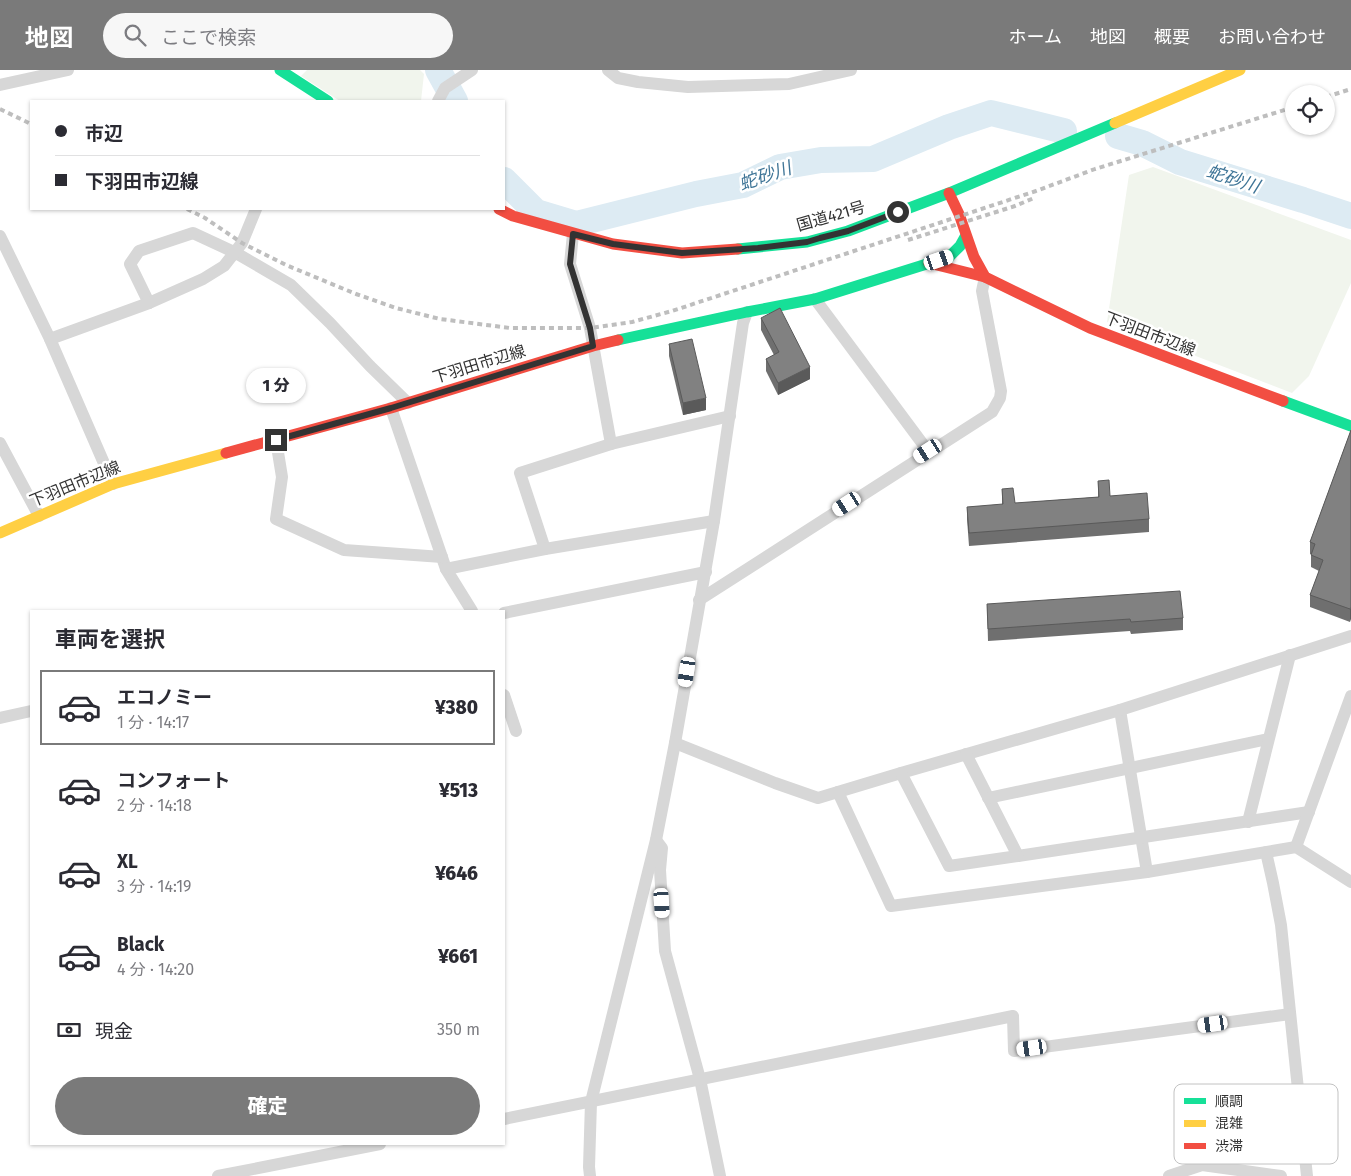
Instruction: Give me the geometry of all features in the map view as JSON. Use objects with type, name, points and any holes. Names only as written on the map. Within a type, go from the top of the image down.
[{"type":"main road","points":[[280,70],[326,100]]},
{"type":"main road","name":"国道421号","points":[[501,210],[513,216],[613,244],[682,253],[758,248],[807,242],[848,231],[948,193],[1240,70]]},
{"type":"main road","points":[[948,193],[957,206],[965,236],[977,266],[986,277]]},
{"type":"main road","name":"下羽田市辺線","points":[[0,533],[113,484],[391,408],[593,346],[815,299],[949,257],[960,246],[965,236]]},
{"type":"main road","name":"下羽田市辺線","points":[[929,263],[986,277],[1090,328],[1351,426]]},
{"type":"street","points":[[0,84],[68,70]]},
{"type":"street","points":[[439,100],[445,88],[472,70]]},
{"type":"street","points":[[608,70],[618,78],[688,88],[789,84],[851,70]]},
{"type":"street","points":[[50,339],[149,303],[203,279],[224,266],[242,243],[256,210]]},
{"type":"street","points":[[149,303],[130,264],[139,251],[192,233],[236,253],[292,285],[408,403]]},
{"type":"street","points":[[573,234],[570,264],[590,328],[611,444]]},
{"type":"street","points":[[0,236],[50,339],[113,484]]},
{"type":"street","points":[[699,600],[928,451],[992,412],[1000,398],[1001,391],[982,292],[986,277]]},
{"type":"street","points":[[815,299],[928,451]]},
{"type":"street","points":[[590,1176],[591,1102],[656,840],[675,743],[699,600],[706,572],[743,323],[747,312]]},
{"type":"street","points":[[391,408],[446,569],[471,610]]},
{"type":"street","points":[[546,549],[520,472],[611,444],[730,416]]},
{"type":"street","points":[[276,440],[282,476],[276,519],[344,550],[442,557]]},
{"type":"street","points":[[0,443],[39,516]]},
{"type":"street","points":[[446,569],[546,549],[714,521]]},
{"type":"street","points":[[505,613],[706,572]]},
{"type":"street","points":[[675,743],[775,784],[818,798],[1120,710],[1351,636]]},
{"type":"street","points":[[1248,822],[1290,655]]},
{"type":"street","points":[[1296,847],[1351,696]]},
{"type":"street","points":[[505,698],[516,731]]},
{"type":"street","points":[[1120,710],[1147,872]]},
{"type":"street","points":[[0,718],[30,711]]},
{"type":"street","points":[[988,798],[1268,739]]},
{"type":"street","points":[[966,754],[1018,856]]},
{"type":"street","points":[[901,773],[949,866],[1309,812]]},
{"type":"street","points":[[838,792],[891,906],[1147,872],[1296,847],[1351,882]]},
{"type":"street","points":[[656,840],[662,848],[660,870],[665,951],[700,1079],[720,1176]]},
{"type":"street","points":[[1266,852],[1281,925],[1297,1084]]},
{"type":"street","points":[[505,1119],[1012,1016],[1014,1051],[1290,1014]]},
{"type":"street","points":[[218,1176],[375,1145]]},
{"type":"street","points":[[1168,1176],[1202,1165],[1281,1176]]},
{"type":"shaded area","points":[[307,70],[420,70],[424,74],[421,100],[338,100],[301,76]]},
{"type":"shaded area","points":[[1153,167],[1351,240],[1351,283],[1309,376],[1292,393],[1107,322],[1129,175]]},
{"type":"building","points":[[780,308],[810,367],[778,383],[766,359],[779,352],[761,318]]},
{"type":"building","points":[[692,339],[706,398],[683,403],[669,344]]},
{"type":"building","points":[[1351,430],[1350,609],[1310,595],[1323,560],[1311,555],[1315,544],[1310,542]]},
{"type":"building","points":[[1109,480],[1110,496],[1147,493],[1149,519],[969,533],[967,507],[1003,504],[1002,489],[1013,488],[1015,503],[1099,497],[1098,481]]},
{"type":"building","points":[[1180,591],[1183,618],[1131,622],[1130,619],[988,629],[987,604]]},
{"type":"waterway","name":"蛇砂川","points":[[438,70],[454,100]]},
{"type":"waterway","name":"蛇砂川","points":[[505,181],[536,212],[576,224],[696,194],[743,185],[780,167],[821,160],[873,159],[949,127],[991,113],[1064,131]]},
{"type":"waterway","name":"蛇砂川","points":[[1118,136],[1142,143],[1180,162],[1351,216]]},
{"type":"railway","points":[[1335,94],[1351,89]]},
{"type":"railway","points":[[0,109],[30,124]]},
{"type":"railway","points":[[189,210],[205,218],[242,243],[286,265],[356,294],[396,308],[440,319],[510,328],[590,328],[632,322],[672,311],[1036,191],[1095,169],[1285,110]]},
{"type":"railway","points":[[908,240],[1015,206],[1034,198]]},
{"type":"traffic: fast","points":[[280,70],[326,100]]},
{"type":"traffic: fast","points":[[738,249],[807,242],[848,231],[949,193],[1115,123]]},
{"type":"traffic: fast","points":[[618,340],[815,299],[949,257],[960,246],[965,237]]},
{"type":"traffic: fast","points":[[1283,401],[1351,426]]},
{"type":"traffic: slow","points":[[1115,123],[1240,70]]},
{"type":"traffic: slow","points":[[0,533],[113,484],[226,453]]},
{"type":"traffic: jam","points":[[949,193],[959,214],[974,257],[985,277],[1090,328],[1283,401]]},
{"type":"traffic: jam","points":[[501,210],[513,216],[613,244],[682,253],[738,249]]},
{"type":"traffic: jam","points":[[929,263],[985,277]]},
{"type":"traffic: jam","points":[[226,453],[391,408],[618,340]]},
{"type":"route","points":[[276,440],[391,408],[593,346],[590,328],[570,264],[573,234],[613,244],[682,253],[758,248],[807,242],[848,231],[898,212]]}]
